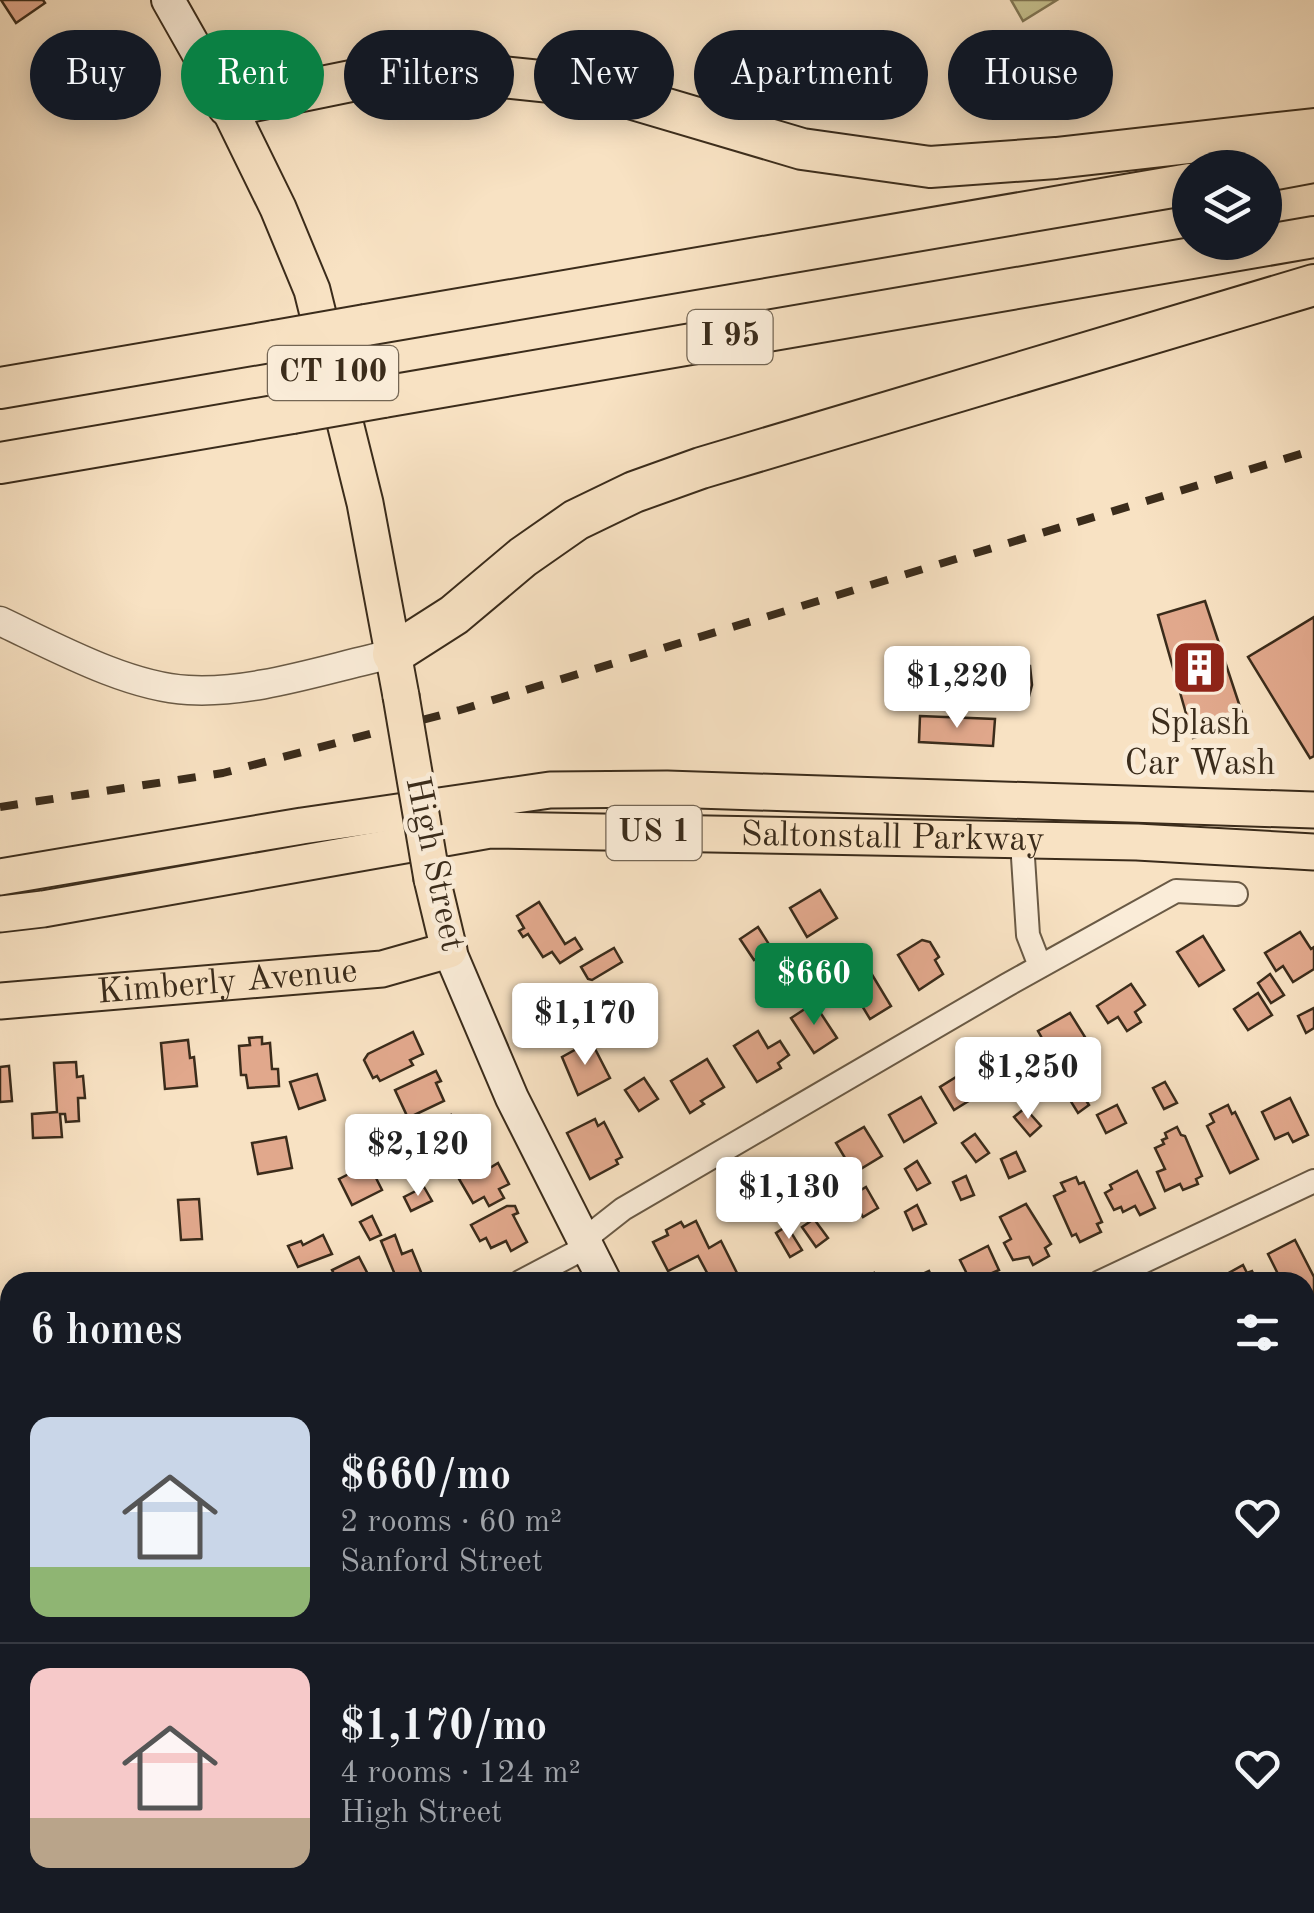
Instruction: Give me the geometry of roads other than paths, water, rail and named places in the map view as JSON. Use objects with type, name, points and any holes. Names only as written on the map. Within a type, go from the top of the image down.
[{"type":"highway","points":[[324,87],[416,68],[589,86],[802,149],[930,166],[1056,158],[1314,129]]},
{"type":"highway","points":[[1282,168],[1314,162]]},
{"type":"highway","name":"I 95","points":[[0,388],[1172,187]]},
{"type":"highway","name":"I 95","points":[[0,463],[1314,237]]},
{"type":"highway","points":[[393,654],[454,615],[550,536],[634,492],[701,468],[1314,285]]},
{"type":"main road","name":"CT 100","points":[[168,0],[185,30]]},
{"type":"main road","name":"CT 100","points":[[235,120],[272,193],[312,290],[365,503],[393,654]]},
{"type":"main road","name":"High Street","points":[[393,654],[432,879],[449,950],[483,1036],[600,1272]]},
{"type":"main road","name":"Saltonstall Parkway","points":[[0,877],[302,826],[550,790],[667,788],[1314,810]]},
{"type":"main road","name":"Saltonstall Parkway","points":[[0,914],[490,830],[1136,842],[1314,852]]},
{"type":"main road","name":"Kimberly Avenue","points":[[0,1001],[382,968],[449,950]]},
{"type":"street","points":[[0,622],[125,675],[158,686],[189,690],[265,682],[393,654]]},
{"type":"street","points":[[1022,842],[1028,935],[1040,966]]},
{"type":"street","points":[[541,1272],[564,1261],[623,1209],[1176,891],[1236,894]]},
{"type":"street","points":[[1121,1272],[1314,1181]]},
{"type":"railway","points":[[0,807],[223,773],[460,710],[1314,450]]},
{"type":"place","name":"Splash Car Wash","points":[[1200,668]]}]
